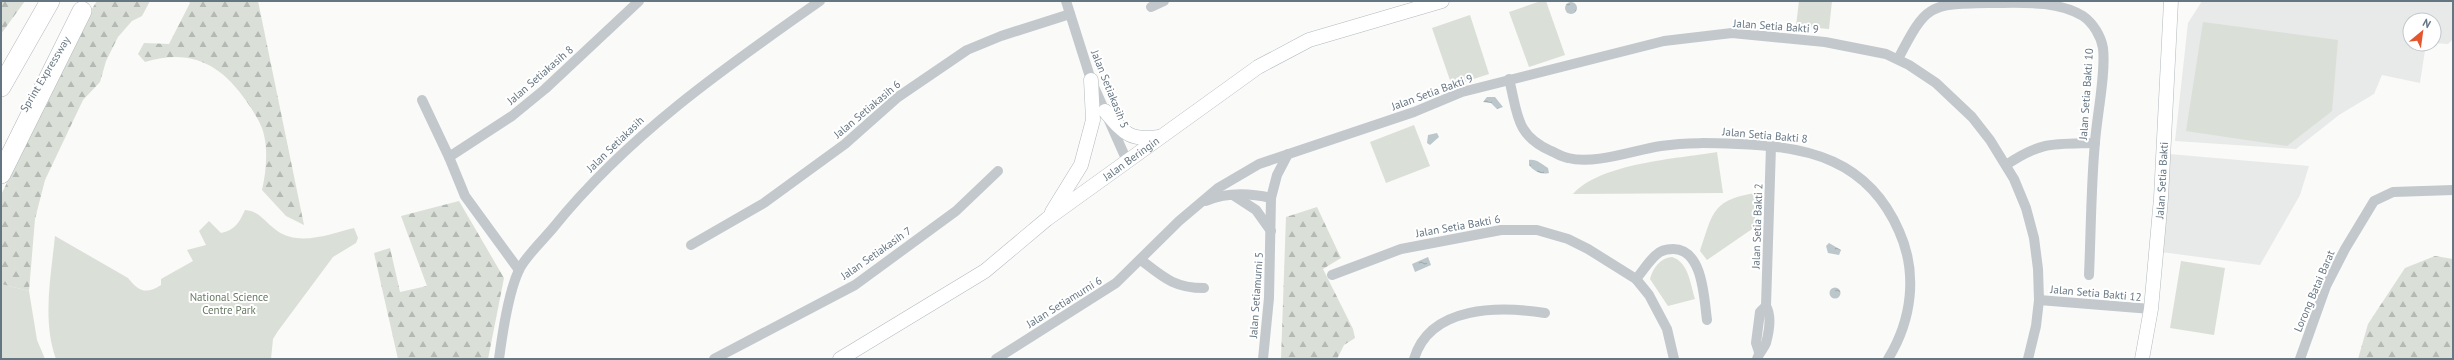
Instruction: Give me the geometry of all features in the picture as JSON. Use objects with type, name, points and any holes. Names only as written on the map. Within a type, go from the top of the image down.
[{"type":"highway","points":[[1,61],[48,4]]},
{"type":"highway","points":[[1,87],[48,4]]},
{"type":"highway","points":[[1,174],[85,6]]},
{"type":"highway","name":"Sprint Expressway","points":[[1,148],[85,6]]},
{"type":"street","name":"Jalan Setiakasih 8","points":[[449,158],[512,116],[545,89],[639,1]]},
{"type":"street","name":"Jalan Setiakasih","points":[[499,359],[504,328],[519,270],[578,197],[655,122],[748,52],[820,1]]},
{"type":"street","name":"Jalan Setiakasih 5","points":[[1066,1],[1091,80],[1127,161]]},
{"type":"street","points":[[1151,7],[1164,1]]},
{"type":"street","name":"Jalan Beringin","points":[[840,359],[985,271],[1047,220],[1258,67],[1309,40],[1442,1]]},
{"type":"street","points":[[2164,1],[2170,18]]},
{"type":"street","name":"Jalan Setia Bakti","points":[[2142,359],[2151,309],[2161,198],[2171,1]]},
{"type":"street","points":[[2170,18],[2182,1]]},
{"type":"street","name":"Jalan Setia Bakti 10","points":[[1898,59],[1916,25],[1923,16],[1944,5],[2040,2],[2072,10],[2083,16],[2092,24],[2098,33],[2103,49],[2095,143],[2089,275]]},
{"type":"street","name":"Jalan Setiakasih 6","points":[[691,245],[764,203],[845,144],[898,97],[968,50],[1001,36],[1070,14]]},
{"type":"street","name":"Jalan Setia Bakti 9","points":[[1288,154],[1414,112],[1462,92],[1664,41],[1732,33],[1843,44],[1878,52],[1898,59],[1926,76],[1955,100],[1990,140],[2006,165],[2020,193],[2030,223],[2037,253],[2039,300],[2036,326],[2028,359]]},
{"type":"street","name":"Jalan Setia Bakti 8","points":[[1509,79],[1522,130],[1528,138],[1536,144],[1568,158],[1592,159],[1662,146],[1699,142],[1772,146],[1812,152],[1841,165],[1866,183],[1883,202],[1896,223],[1908,257],[1910,302],[1899,341],[1888,359]]},
{"type":"street","points":[[1047,220],[1081,165],[1093,120],[1091,80]]},
{"type":"street","points":[[422,100],[465,196],[519,270]]},
{"type":"street","points":[[1105,111],[1125,134],[1142,139],[1164,136]]},
{"type":"street","points":[[2006,165],[2026,152],[2042,145],[2095,143]]},
{"type":"street","name":"Jalan Setia Bakti 2","points":[[1758,355],[1766,344],[1770,313],[1766,306],[1772,146]]},
{"type":"street","name":"Jalan Setiamurni 5","points":[[1263,359],[1272,233],[1271,198],[1277,175],[1288,154]]},
{"type":"street","name":"Jalan Setiamurni 6","points":[[996,359],[1116,283],[1197,205],[1236,176],[1258,164],[1288,154]]},
{"type":"street","name":"Jalan Setiakasih 7","points":[[714,359],[854,285],[956,211],[998,171]]},
{"type":"street","name":"Lorong Batai Barat","points":[[2300,359],[2326,286],[2345,249],[2374,201],[2392,192],[2453,190]]},
{"type":"street","name":"Jalan Setiamurni 6","points":[[1197,205],[1212,199],[1233,195],[1246,194],[1271,198]]},
{"type":"street","points":[[1233,195],[1256,210],[1272,233]]},
{"type":"street","name":"Jalan Setia Bakti 6","points":[[1332,275],[1401,249],[1501,230],[1537,230],[1568,239],[1588,249],[1636,279],[1648,295],[1666,329],[1674,359]]},
{"type":"street","points":[[1636,279],[1660,252],[1676,249],[1687,253],[1692,257],[1698,274],[1707,320]]},
{"type":"street","points":[[1140,260],[1173,284],[1185,287],[1204,288]]},
{"type":"street","name":"Jalan Setia Bakti 12","points":[[2039,300],[2151,309]]},
{"type":"street","points":[[1414,359],[1425,335],[1451,318],[1496,309],[1545,313]]},
{"type":"shaded area","points":[[2202,1],[2453,1],[2453,39],[2448,44],[2442,44],[2442,12],[2402,12],[2402,52],[2425,52],[2420,83],[2382,75],[2374,94],[2339,115],[2296,149],[2175,141],[2188,23]]},
{"type":"shaded area","points":[[2169,154],[2309,166],[2300,195],[2260,265],[2161,252]]},
{"type":"green space","points":[[1,1],[25,1],[1,34]]},
{"type":"green space","points":[[97,1],[150,1],[142,16],[132,21],[118,37],[106,61],[100,82],[83,100],[45,180],[35,219],[29,291],[1,284],[1,195],[88,15]]},
{"type":"green space","points":[[188,1],[258,1],[304,225],[286,216],[262,190],[266,155],[263,131],[247,102],[227,78],[204,62],[191,58],[162,58],[145,62],[138,54],[144,43],[169,44],[190,3]]},
{"type":"green space","points":[[1541,1],[1546,1],[1565,55],[1529,67],[1509,12]]},
{"type":"green space","points":[[1799,1],[1832,1],[1829,29],[1796,26]]},
{"type":"green space","points":[[1470,15],[1489,74],[1452,86],[1432,28]]},
{"type":"green space","points":[[2203,22],[2338,40],[2332,111],[2287,146],[2186,131]]},
{"type":"green space","points":[[1414,125],[1430,166],[1386,183],[1370,142]]},
{"type":"green space","points":[[1717,152],[1723,193],[1573,194],[1586,184],[1602,175],[1620,169],[1661,160]]},
{"type":"green space","points":[[1755,193],[1755,227],[1707,260],[1700,251],[1708,227],[1716,210],[1722,204],[1730,200]]},
{"type":"green space","points":[[459,201],[504,278],[488,359],[398,359],[374,253],[390,248],[400,292],[427,286],[401,216]]},
{"type":"green space","points":[[1317,207],[1341,258],[1323,269],[1353,329],[1355,338],[1344,345],[1337,359],[1281,359],[1286,217]]},
{"type":"green space","name":"National Science Centre Park","points":[[245,210],[254,212],[276,230],[294,238],[314,238],[354,228],[358,238],[356,243],[333,257],[278,331],[273,339],[271,359],[56,359],[49,329],[48,313],[55,236],[128,278],[139,289],[147,291],[161,285],[161,279],[193,261],[187,250],[206,245],[199,231],[209,221],[221,233],[226,232],[236,225],[241,219]]},
{"type":"green space","points":[[2435,256],[2453,259],[2453,359],[2358,359],[2368,324],[2405,268]]},
{"type":"green space","points":[[1672,257],[1682,264],[1688,274],[1695,299],[1668,306],[1650,279],[1658,264],[1664,259]]},
{"type":"green space","points":[[2181,261],[2225,268],[2214,335],[2170,328]]},
{"type":"green space","points":[[1,284],[29,291],[37,340],[45,359],[1,359]]},
{"type":"water","points":[[1569,2],[1573,2],[1577,8],[1573,14],[1569,14],[1565,10],[1565,6]]},
{"type":"water","points":[[1487,97],[1495,97],[1503,107],[1497,109],[1491,103],[1483,102]]},
{"type":"water","points":[[1437,133],[1439,137],[1430,145],[1427,143],[1428,135]]},
{"type":"water","points":[[1529,160],[1534,160],[1541,163],[1548,168],[1549,173],[1540,173],[1535,171],[1529,165]]},
{"type":"water","points":[[1829,243],[1841,250],[1839,255],[1828,253],[1826,246]]},
{"type":"water","points":[[1428,257],[1431,265],[1415,272],[1412,264]]},
{"type":"water","points":[[1835,287],[1839,289],[1841,293],[1839,297],[1835,299],[1831,297],[1829,293],[1831,289]]}]
